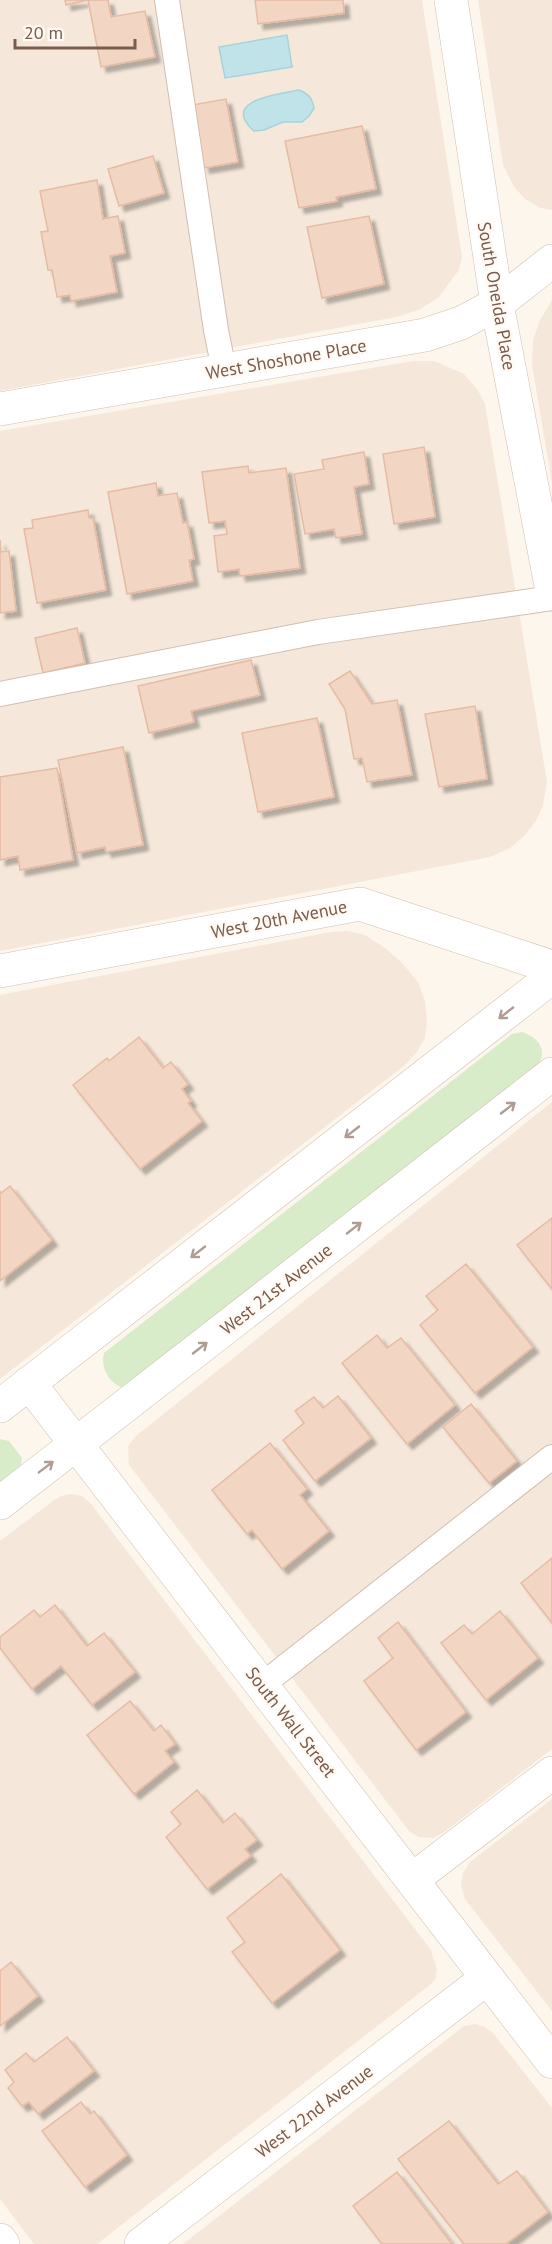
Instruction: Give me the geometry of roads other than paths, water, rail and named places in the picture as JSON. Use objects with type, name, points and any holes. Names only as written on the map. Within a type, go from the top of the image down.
[{"type":"street","name":"South Oneida Place","points":[[451,0],[497,304],[552,591]]},
{"type":"street","name":"West Shoshone Place","points":[[0,409],[425,335],[461,323],[497,304],[552,261]]},
{"type":"street","name":"West 20th Avenue","points":[[0,971],[360,904],[552,968]]},
{"type":"street","points":[[0,1406],[552,977]]},
{"type":"street","name":"West 21st Avenue","points":[[0,1503],[552,1074]]},
{"type":"street","name":"South Wall Street","points":[[28,1383],[552,2062]]},
{"type":"street","points":[[413,1879],[552,1773]]},
{"type":"street","name":"West 22nd Avenue","points":[[141,2244],[487,1978]]},
{"type":"street","points":[[0,2240],[3,2244]]},
{"type":"lane","points":[[167,0],[216,330],[224,370]]},
{"type":"lane","points":[[0,694],[318,632],[552,598]]},
{"type":"lane","points":[[262,1685],[552,1457]]},
{"type":"water","points":[[287,35],[292,67],[225,78],[219,47]]},
{"type":"water","points":[[299,90],[310,97],[314,108],[302,122],[283,122],[264,130],[254,131],[245,121],[244,112],[248,105],[256,100]]}]
